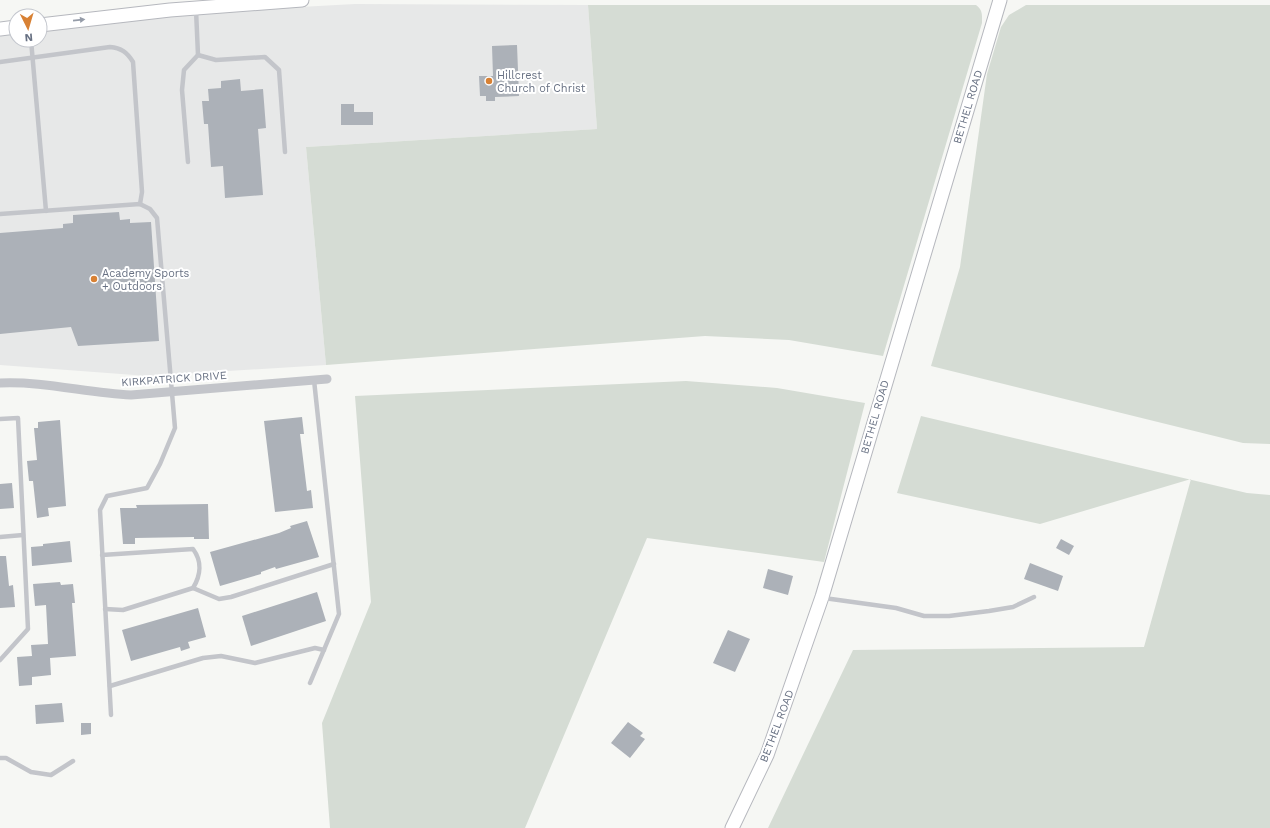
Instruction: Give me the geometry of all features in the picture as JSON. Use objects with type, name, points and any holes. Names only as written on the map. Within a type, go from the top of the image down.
[{"type":"main road","points":[[48,24],[196,8],[302,0]]},
{"type":"main road","name":"BETHEL ROAD","points":[[732,828],[768,755],[822,598],[1000,0]]},
{"type":"street","name":"KIRKPATRICK DRIVE","points":[[0,383],[40,384],[105,394],[131,395],[327,379]]},
{"type":"lane","points":[[188,162],[182,90],[184,70],[198,55],[196,8]]},
{"type":"lane","points":[[0,62],[110,46],[120,48],[129,55],[133,62],[142,192],[140,204]]},
{"type":"lane","points":[[32,48],[46,211]]},
{"type":"lane","points":[[198,55],[216,60],[265,57],[278,70],[285,152]]},
{"type":"lane","points":[[0,214],[140,204],[150,209],[157,218],[175,428],[160,464],[147,488],[107,496],[100,510],[111,715]]},
{"type":"lane","points":[[310,683],[339,614],[314,380]]},
{"type":"lane","points":[[0,419],[18,418],[28,628],[0,660]]},
{"type":"lane","points":[[0,537],[23,535]]},
{"type":"lane","points":[[102,555],[193,549],[197,555],[200,566],[199,578],[193,588]]},
{"type":"lane","points":[[105,609],[123,610],[193,588],[219,599],[231,597],[334,564]]},
{"type":"lane","points":[[822,598],[896,608],[924,616],[949,616],[1013,607],[1034,597]]},
{"type":"lane","points":[[110,686],[203,658],[221,656],[255,663],[315,648],[324,650]]},
{"type":"lane","points":[[0,758],[6,758],[31,772],[51,775],[73,761]]},
{"type":"shaded area","points":[[355,4],[588,5],[597,129],[306,147],[326,365],[148,376],[0,365],[0,35],[8,34],[8,48],[48,48],[48,28],[172,14]]},
{"type":"shaded area","points":[[588,5],[976,5],[980,9],[982,13],[982,23],[883,356],[789,340],[705,336],[326,365],[306,147],[597,129]]},
{"type":"shaded area","points":[[1026,5],[1270,5],[1270,444],[1243,443],[931,366],[960,267],[987,74],[1001,27],[1009,15]]},
{"type":"shaded area","points":[[686,381],[777,388],[865,403],[824,562],[647,538],[525,828],[330,828],[322,723],[371,602],[355,396]]},
{"type":"shaded area","points":[[921,416],[1190,479],[1040,524],[897,493]]},
{"type":"shaded area","points":[[1191,480],[1247,493],[1270,495],[1270,828],[768,828],[853,650],[1144,647]]},
{"type":"building","points":[[517,45],[519,96],[495,97],[495,101],[486,101],[486,96],[480,96],[479,76],[493,76],[492,46]]},
{"type":"building","points":[[240,79],[241,91],[263,89],[266,128],[258,129],[263,195],[225,198],[223,166],[211,167],[208,124],[204,124],[202,101],[209,101],[208,89],[221,88],[221,81]]},
{"type":"building","points":[[341,104],[354,104],[354,112],[373,112],[373,125],[341,125]]},
{"type":"building","name":"Academy Sports + Outdoors","points":[[119,212],[120,220],[130,219],[130,223],[151,222],[159,341],[78,346],[71,327],[0,334],[0,233],[63,228],[63,224],[73,223],[73,215]]},
{"type":"building","points":[[302,417],[304,434],[300,434],[307,491],[311,490],[313,508],[275,512],[264,421]]},
{"type":"building","points":[[60,420],[66,506],[48,508],[49,516],[37,518],[33,481],[29,481],[27,461],[37,460],[34,428],[38,428],[38,422]]},
{"type":"building","points":[[12,483],[14,508],[0,509],[0,484]]},
{"type":"building","points":[[208,504],[209,539],[194,539],[194,537],[135,538],[135,544],[123,544],[120,508],[137,508],[136,505]]},
{"type":"building","points":[[307,521],[319,557],[276,569],[275,567],[261,572],[261,574],[220,586],[210,552],[279,533],[291,528],[290,526]]},
{"type":"building","points":[[1061,539],[1074,546],[1069,555],[1056,548]]},
{"type":"building","points":[[70,541],[72,562],[32,566],[31,547]]},
{"type":"building","points":[[0,556],[6,556],[9,586],[13,585],[15,607],[0,608]]},
{"type":"building","points":[[1030,563],[1063,576],[1058,591],[1024,579]]},
{"type":"building","points":[[768,569],[793,576],[788,595],[763,588]]},
{"type":"building","points":[[60,582],[61,585],[73,584],[75,603],[72,603],[76,656],[50,658],[51,675],[32,677],[32,685],[19,686],[17,657],[32,656],[31,645],[48,644],[46,605],[35,606],[33,584]]},
{"type":"building","points":[[317,592],[326,621],[251,646],[242,616]]},
{"type":"building","points":[[198,608],[206,637],[188,642],[190,648],[181,651],[180,647],[131,661],[122,630]]},
{"type":"building","points":[[728,630],[750,639],[735,672],[713,663]]},
{"type":"building","points":[[62,703],[64,722],[36,724],[35,705]]},
{"type":"building","points":[[628,722],[643,733],[640,736],[645,739],[630,758],[611,743]]},
{"type":"building","points":[[81,723],[91,723],[91,734],[81,735]]},
{"type":"place","name":"Hillcrest Church of Christ","points":[[489,81]]},
{"type":"place","name":"Academy Sports + Outdoors","points":[[94,279]]}]
